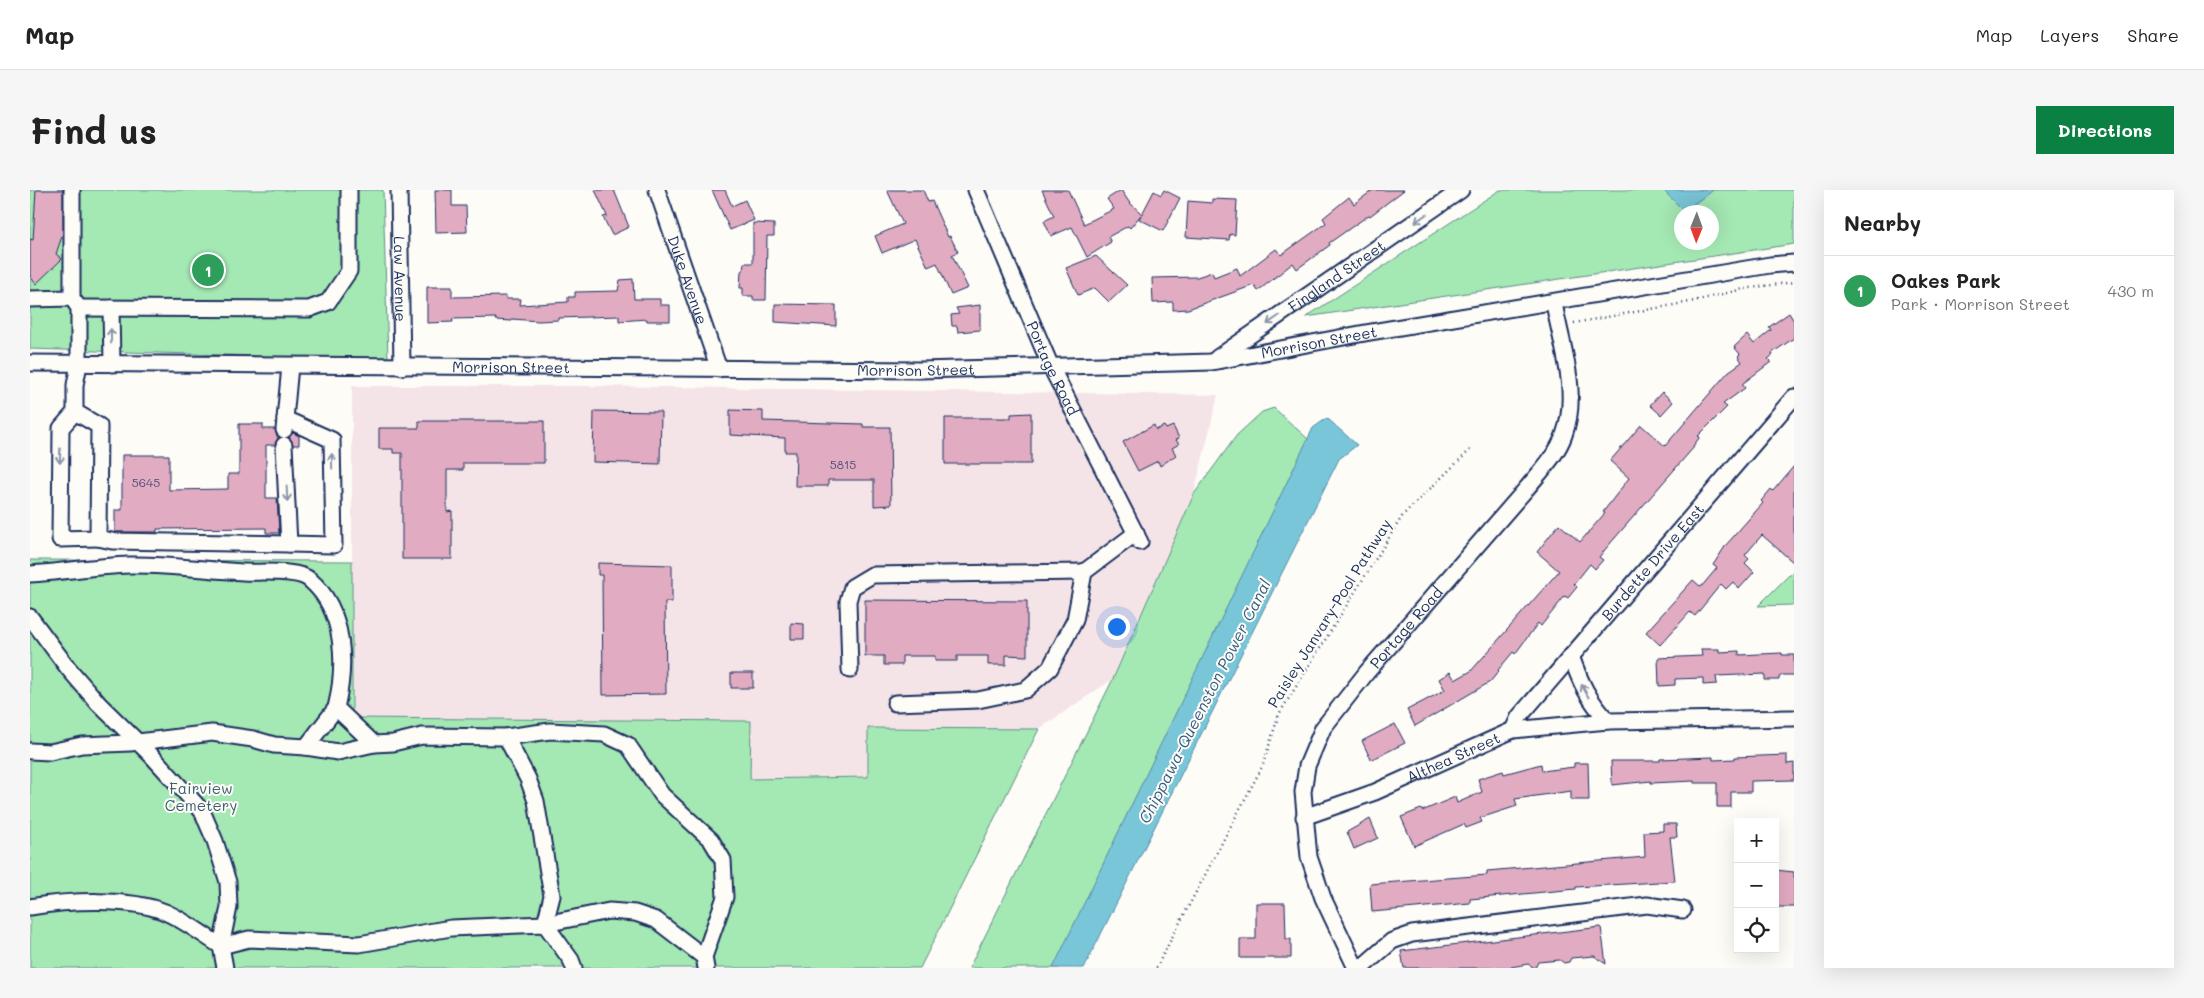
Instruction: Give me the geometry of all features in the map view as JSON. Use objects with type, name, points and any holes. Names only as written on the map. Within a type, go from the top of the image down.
[{"type":"street","points":[[72,190],[75,303],[79,364],[75,385],[74,412],[61,428],[60,539],[98,538],[112,541],[334,545],[332,440],[285,424],[290,366]]},
{"type":"street","points":[[30,298],[111,308],[309,309],[328,302],[349,271],[349,190]]},
{"type":"street","name":"Law Avenue","points":[[398,190],[402,367]]},
{"type":"street","name":"Duke Avenue","points":[[657,190],[719,369]]},
{"type":"street","name":"Portage Road","points":[[976,190],[1051,367],[1138,538],[1084,572]]},
{"type":"street","name":"Fingland Street","points":[[1212,362],[1461,190]]},
{"type":"street","name":"Morrison Street","points":[[30,363],[920,370],[1212,362],[1364,332],[1794,263]]},
{"type":"street","name":"Portage Road","points":[[1356,968],[1323,898],[1309,857],[1303,792],[1307,766],[1323,728],[1367,672],[1548,463],[1564,435],[1571,402],[1554,303]]},
{"type":"street","points":[[111,308],[112,364]]},
{"type":"street","name":"Burdette Drive East","points":[[1513,730],[1519,717],[1794,397]]},
{"type":"street","points":[[74,412],[90,419],[99,426],[98,538]]},
{"type":"street","points":[[284,446],[289,544]]},
{"type":"street","points":[[30,574],[127,565],[159,565],[244,572],[278,571],[309,578],[329,603],[339,630],[342,670],[336,708],[306,747]]},
{"type":"street","points":[[850,670],[848,601],[852,587],[872,575],[1084,572],[1075,620],[1050,668],[1025,690],[978,700],[895,703]]},
{"type":"street","points":[[30,618],[68,668],[99,704],[202,811],[215,841],[228,882],[229,907],[222,946],[225,968]]},
{"type":"street","points":[[1571,656],[1583,689],[1593,705],[1608,721]]},
{"type":"street","points":[[336,708],[374,744]]},
{"type":"street","name":"Althea Street","points":[[1304,817],[1376,792],[1513,730],[1608,721],[1794,718]]},
{"type":"street","points":[[30,751],[50,752],[82,745],[137,742],[212,733],[253,739],[274,745],[338,752],[422,736],[506,737],[550,731],[604,734],[628,745],[662,795],[711,840],[723,860],[724,897],[705,962],[656,920],[635,913],[609,911],[545,924],[451,928],[359,944],[249,939],[222,946],[165,912],[142,906],[72,901],[30,906]]},
{"type":"street","points":[[506,737],[528,779],[536,801],[552,896],[545,924],[571,960],[574,968]]},
{"type":"street","points":[[1361,968],[1392,941],[1412,934],[1647,905],[1683,910]]},
{"type":"path","points":[[1557,325],[1690,302],[1743,289],[1794,282]]},
{"type":"path","name":"Paisley Janvary-Pool Pathway","points":[[1156,968],[1263,764],[1279,714],[1403,515],[1470,450]]},
{"type":"shaded area","points":[[352,386],[589,386],[1218,395],[1194,494],[1113,679],[1039,729],[868,728],[868,777],[750,779],[750,721],[352,718]]},
{"type":"green space","points":[[30,190],[383,190],[388,360],[30,349]]},
{"type":"green space","points":[[1500,190],[1663,190],[1678,205],[1674,205],[1674,250],[1719,250],[1719,205],[1692,205],[1713,190],[1794,190],[1794,244],[1306,317]]},
{"type":"green space","points":[[1274,408],[1320,450],[1059,968],[969,968],[1113,679],[1194,494],[1237,435],[1262,412]]},
{"type":"green space","name":"Fairview Cemetery","points":[[30,560],[352,561],[352,718],[751,721],[750,779],[868,777],[868,728],[1039,729],[920,968],[30,968]]},
{"type":"green space","points":[[1794,570],[1794,605],[1758,606]]},
{"type":"water","points":[[1663,190],[1713,190],[1692,205],[1678,205]]},
{"type":"water","name":"Chippawa-Queenston Power Canal","points":[[1327,418],[1357,445],[1339,459],[1084,968],[1053,968],[1313,428]]},
{"type":"building","points":[[36,190],[63,190],[63,233],[56,254],[62,259],[36,284],[30,276],[30,239],[33,240]]},
{"type":"building","points":[[435,190],[452,190],[452,206],[466,206],[467,232],[436,233]]},
{"type":"building","points":[[595,190],[614,190],[629,227],[612,235],[603,217],[607,216]]},
{"type":"building","points":[[712,190],[725,190],[732,206],[745,200],[754,220],[730,230]]},
{"type":"building","points":[[887,190],[923,190],[928,202],[932,201],[948,237],[950,236],[958,252],[952,255],[968,288],[951,295],[937,263],[928,267],[915,239],[882,253],[875,236],[903,224]]},
{"type":"building","points":[[1042,190],[1068,190],[1084,224],[1114,209],[1107,199],[1121,190],[1129,202],[1142,214],[1154,191],[1161,195],[1164,190],[1180,198],[1163,231],[1139,219],[1141,215],[1130,228],[1128,226],[1108,237],[1111,242],[1087,257],[1072,227],[1051,236],[1044,221],[1054,216]]},
{"type":"building","points":[[1373,190],[1404,190],[1370,216],[1329,243],[1330,245],[1297,269],[1293,263],[1258,291],[1254,285],[1188,309],[1173,310],[1173,302],[1153,303],[1152,278],[1197,277],[1212,272],[1214,277],[1237,268],[1240,276],[1276,249],[1281,255],[1326,223],[1323,218],[1349,197],[1354,204]]},
{"type":"building","points":[[1212,199],[1237,200],[1235,235],[1230,234],[1229,240],[1186,237],[1188,201],[1212,203]]},
{"type":"building","points":[[753,223],[774,224],[774,236],[767,236],[766,300],[753,300],[753,296],[743,296],[743,288],[740,288],[741,271],[743,271],[744,263],[753,263]]},
{"type":"building","points":[[1096,256],[1127,285],[1109,302],[1095,288],[1078,295],[1066,268]]},
{"type":"building","points":[[633,279],[634,299],[660,299],[660,305],[670,305],[670,321],[647,321],[647,319],[619,321],[619,316],[558,318],[558,320],[539,321],[495,320],[496,318],[452,319],[453,322],[427,323],[427,287],[452,287],[452,297],[506,296],[506,299],[521,299],[520,305],[568,302],[568,297],[575,297],[575,292],[618,291],[620,280]]},
{"type":"building","points":[[775,304],[836,305],[836,326],[775,322]]},
{"type":"building","points":[[980,305],[980,330],[958,332],[957,326],[952,326],[951,315],[959,314],[956,308]]},
{"type":"building","points":[[1789,313],[1794,321],[1794,338],[1772,353],[1773,355],[1768,359],[1771,362],[1742,384],[1745,388],[1723,404],[1727,407],[1698,436],[1700,437],[1694,447],[1599,557],[1603,560],[1595,569],[1590,564],[1574,584],[1577,587],[1568,598],[1565,596],[1541,626],[1538,623],[1515,654],[1513,652],[1490,682],[1415,726],[1407,710],[1445,690],[1439,679],[1450,672],[1455,680],[1471,671],[1559,571],[1537,552],[1559,524],[1580,542],[1605,513],[1603,512],[1629,478],[1610,461],[1641,425],[1665,446],[1728,372],[1742,362],[1738,356],[1740,354],[1734,347],[1747,335],[1754,344],[1771,330],[1769,327]]},
{"type":"building","points":[[1662,392],[1673,402],[1661,415],[1650,405]]},
{"type":"building","points":[[730,410],[763,411],[763,421],[863,424],[863,427],[890,427],[891,505],[874,506],[874,480],[828,480],[828,486],[795,486],[796,452],[785,452],[785,438],[730,435]]},
{"type":"building","points":[[594,411],[661,412],[660,464],[593,462]]},
{"type":"building","points":[[1031,413],[1031,464],[945,464],[945,418],[1011,418],[1011,414]]},
{"type":"building","points":[[419,421],[544,421],[544,463],[463,463],[463,470],[447,470],[447,512],[452,511],[452,559],[402,559],[402,453],[393,453],[393,449],[379,449],[379,428],[419,428]]},
{"type":"building","points":[[239,424],[263,424],[263,429],[275,429],[278,438],[275,445],[266,445],[266,498],[277,498],[279,533],[266,533],[266,528],[157,529],[157,532],[115,532],[115,510],[122,510],[122,455],[169,455],[169,490],[228,489],[228,474],[239,474]]},
{"type":"building","points":[[1154,425],[1156,430],[1164,426],[1166,429],[1173,426],[1179,438],[1176,440],[1179,444],[1172,448],[1176,455],[1160,466],[1158,461],[1138,471],[1123,442]]},
{"type":"building","points":[[293,433],[299,436],[299,445],[293,445],[289,437]]},
{"type":"building","points":[[1794,466],[1794,563],[1762,535],[1745,555],[1749,559],[1745,563],[1754,572],[1739,589],[1733,582],[1726,589],[1721,584],[1695,616],[1690,612],[1660,645],[1646,632],[1693,580],[1701,587],[1717,568],[1713,565],[1726,545],[1763,503],[1761,501],[1771,489],[1773,491]]},
{"type":"building","points":[[598,563],[672,565],[672,602],[665,602],[666,694],[603,695],[602,575],[598,575]]},
{"type":"building","points":[[865,600],[1027,601],[1027,656],[1006,655],[1006,665],[988,665],[988,656],[957,656],[957,661],[935,661],[935,656],[902,656],[902,665],[884,665],[884,656],[865,656]]},
{"type":"building","points":[[791,623],[804,624],[804,639],[791,639]]},
{"type":"building","points":[[1701,649],[1719,649],[1719,652],[1739,651],[1739,655],[1782,653],[1782,655],[1794,655],[1794,675],[1783,675],[1779,677],[1779,680],[1765,680],[1765,674],[1716,676],[1717,684],[1703,685],[1703,678],[1675,679],[1675,685],[1659,686],[1658,658],[1702,656]]},
{"type":"building","points":[[731,673],[753,673],[753,688],[731,688]]},
{"type":"building","points":[[1395,724],[1405,743],[1371,760],[1362,741]]},
{"type":"building","points":[[1787,755],[1787,764],[1794,763],[1794,780],[1751,781],[1751,792],[1731,792],[1731,807],[1717,807],[1717,783],[1694,783],[1694,781],[1651,783],[1651,781],[1612,785],[1611,761],[1660,761],[1660,759],[1713,757],[1713,760],[1735,759],[1735,757]]},
{"type":"building","points":[[1574,763],[1588,763],[1589,800],[1571,800],[1571,791],[1515,799],[1517,806],[1480,818],[1482,822],[1466,828],[1464,824],[1414,846],[1401,817],[1421,809],[1422,811],[1455,797],[1457,803],[1482,792],[1478,779],[1503,771],[1504,774],[1541,764],[1542,771],[1574,767]]},
{"type":"building","points":[[1370,819],[1378,838],[1354,849],[1347,832]]},
{"type":"building","points":[[1663,824],[1676,824],[1677,837],[1670,837],[1675,881],[1576,887],[1576,889],[1470,899],[1470,903],[1372,912],[1370,884],[1487,875],[1487,871],[1645,857],[1644,832],[1663,831]]},
{"type":"building","points":[[1779,870],[1794,872],[1794,907],[1779,907]]},
{"type":"building","points":[[1256,903],[1285,903],[1286,939],[1291,939],[1291,958],[1240,958],[1240,939],[1256,939]]},
{"type":"building","points":[[1601,927],[1606,964],[1594,956],[1571,958],[1569,962],[1564,963],[1560,960],[1538,962],[1535,968],[1528,964],[1505,968],[1404,968],[1401,951]]},
{"type":"place","name":"Oakes Park","points":[[208,270]]}]
